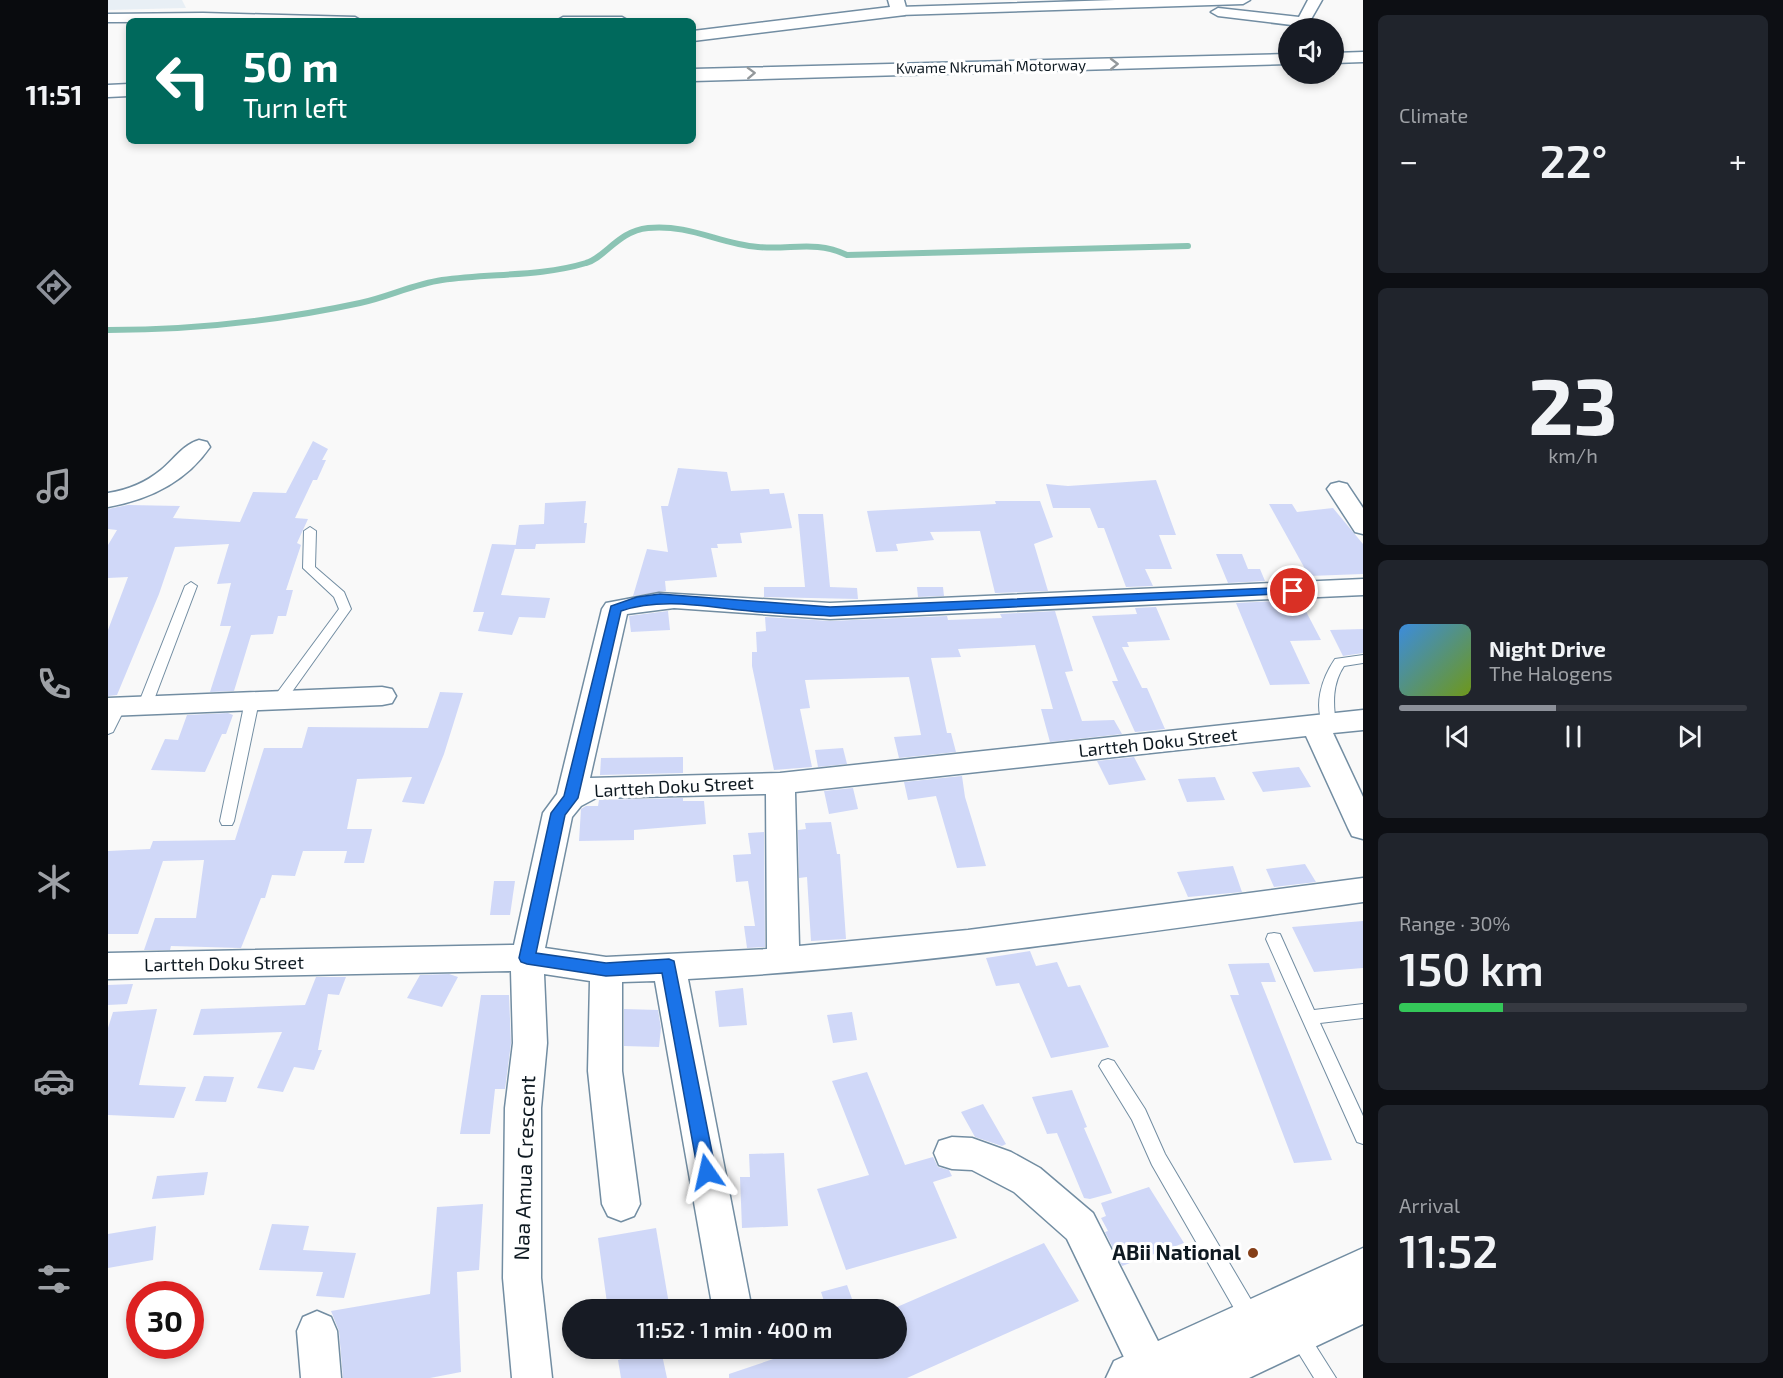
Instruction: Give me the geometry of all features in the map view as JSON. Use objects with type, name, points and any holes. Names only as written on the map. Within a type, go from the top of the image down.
[{"type":"main road","points":[[696,36],[897,5]]},
{"type":"main road","points":[[1344,41],[1363,40]]},
{"type":"main road","points":[[1178,44],[1278,42]]},
{"type":"main road","points":[[1344,58],[1363,57]]},
{"type":"main road","name":"Kwame Nkrumah Motorway","points":[[696,75],[1278,59]]},
{"type":"main road","points":[[108,91],[126,90]]},
{"type":"main road","points":[[1274,1327],[1363,1271]]},
{"type":"main road","points":[[1159,1375],[1274,1327],[1363,1300]]},
{"type":"street","points":[[197,0],[203,17]]},
{"type":"street","points":[[897,5],[1100,4],[1243,0]]},
{"type":"street","points":[[1309,18],[1315,0]]},
{"type":"street","points":[[1100,4],[1239,13],[1278,20]]},
{"type":"street","points":[[108,18],[241,18]]},
{"type":"street","points":[[108,500],[139,494],[155,487],[199,447]]},
{"type":"street","points":[[1339,489],[1363,527]]},
{"type":"street","points":[[571,798],[615,609],[637,601],[677,599],[766,609],[830,611],[1363,587]]},
{"type":"street","points":[[120,712],[266,701],[382,696]]},
{"type":"street","name":"Lartteh Doku Street","points":[[108,966],[527,958],[558,813],[571,798],[592,788],[780,783],[1363,720]]},
{"type":"street","points":[[1322,724],[1363,828]]},
{"type":"street","points":[[780,783],[783,961]]},
{"type":"street","points":[[527,958],[606,970],[783,961],[991,940],[1363,890]]},
{"type":"street","name":"Naa Amua Crescent","points":[[527,958],[530,1043],[523,1108],[522,1278],[531,1378]]},
{"type":"street","points":[[669,966],[731,1299]]},
{"type":"street","points":[[606,970],[605,1071],[621,1204]]},
{"type":"street","points":[[952,1153],[972,1154],[1027,1180],[1080,1226],[1159,1375]]},
{"type":"street","points":[[316,1331],[321,1378]]},
{"type":"lane","points":[[227,820],[266,701],[345,609],[340,595],[309,568],[310,531]]},
{"type":"lane","points":[[120,712],[191,586]]},
{"type":"lane","points":[[1322,724],[1334,669],[1340,662],[1363,659]]},
{"type":"lane","points":[[1274,939],[1363,1136]]},
{"type":"lane","points":[[1310,1018],[1363,1011]]},
{"type":"lane","points":[[1108,1066],[1139,1115],[1158,1159],[1274,1327],[1326,1378]]},
{"type":"shaded area","points":[[108,0],[182,0],[186,8],[108,10]]},
{"type":"building","points":[[313,441],[328,449],[322,460],[326,460],[317,480],[313,480],[295,518],[308,519],[297,543],[301,545],[286,590],[293,590],[286,616],[278,616],[273,634],[251,635],[234,691],[210,692],[231,626],[220,626],[231,583],[217,584],[229,544],[175,547],[159,594],[117,695],[108,696],[108,630],[128,577],[108,578],[108,545],[117,530],[108,529],[108,509],[128,505],[180,506],[173,518],[240,522],[253,492],[286,493]]},
{"type":"building","points":[[678,468],[727,472],[731,491],[769,489],[770,494],[784,493],[792,528],[740,533],[742,543],[717,544],[718,548],[711,548],[717,577],[665,581],[666,591],[633,596],[647,549],[668,552],[661,506],[668,506]]},
{"type":"building","points":[[1156,480],[1176,535],[1159,535],[1172,569],[1145,569],[1153,586],[1126,587],[1104,528],[1098,528],[1090,508],[1053,508],[1046,484],[1068,486]]},
{"type":"building","points":[[586,501],[585,543],[536,544],[535,549],[515,549],[519,525],[544,524],[545,503]]},
{"type":"building","points":[[995,501],[1040,501],[1053,537],[1034,544],[1048,591],[995,593],[980,531],[930,532],[934,540],[896,544],[898,551],[876,552],[867,511],[996,504]]},
{"type":"building","points":[[1269,504],[1292,504],[1297,512],[1333,508],[1363,544],[1363,574],[1309,576]]},
{"type":"building","points":[[798,514],[823,514],[830,587],[857,588],[858,599],[764,597],[764,587],[805,587]]},
{"type":"building","points":[[492,544],[516,545],[501,595],[550,598],[545,618],[519,617],[512,635],[478,631],[484,612],[473,612]]},
{"type":"building","points":[[1216,554],[1242,554],[1248,569],[1260,569],[1265,581],[1228,583]]},
{"type":"building","points":[[917,587],[943,587],[944,596],[918,597]]},
{"type":"building","points":[[1300,600],[1321,640],[1290,641],[1310,684],[1270,685],[1236,603]]},
{"type":"building","points":[[1156,607],[1170,640],[1127,642],[1129,647],[1122,647],[1142,688],[1147,688],[1165,729],[1135,732],[1112,681],[1118,681],[1092,616],[1137,614],[1135,608]]},
{"type":"building","points":[[668,611],[670,630],[631,632],[629,616]]},
{"type":"building","points":[[1055,611],[1073,671],[1065,672],[1082,721],[1114,720],[1122,734],[1050,742],[1041,709],[1053,709],[1035,645],[958,649],[961,657],[931,658],[947,733],[951,733],[956,752],[899,758],[894,737],[921,735],[909,677],[805,680],[810,708],[800,709],[812,767],[774,770],[752,666],[752,652],[757,652],[756,632],[766,631],[765,617],[830,621],[947,616],[948,620],[1002,618],[1000,614]]},
{"type":"building","points":[[1363,629],[1363,653],[1343,656],[1330,630]]},
{"type":"building","points":[[440,692],[463,693],[444,754],[424,804],[402,802],[412,777],[357,779],[347,829],[372,829],[364,863],[344,863],[347,851],[303,851],[295,876],[272,875],[265,898],[261,898],[241,948],[171,946],[170,950],[144,950],[155,918],[196,918],[204,860],[163,861],[138,934],[108,934],[108,851],[150,849],[153,841],[235,840],[264,748],[302,748],[308,727],[428,728]]},
{"type":"building","points":[[228,713],[233,715],[226,734],[222,734],[205,772],[151,770],[165,739],[178,740],[187,715]]},
{"type":"building","points":[[843,748],[847,764],[818,767],[815,750]]},
{"type":"building","points":[[683,757],[683,773],[600,775],[601,758]]},
{"type":"building","points":[[1134,757],[1146,780],[1109,785],[1097,761]]},
{"type":"building","points":[[1299,767],[1311,787],[1263,792],[1252,772]]},
{"type":"building","points":[[962,776],[965,797],[986,866],[957,868],[936,796],[908,800],[904,782]]},
{"type":"building","points":[[1215,777],[1225,800],[1187,802],[1178,779]]},
{"type":"building","points":[[853,788],[858,809],[829,814],[824,791]]},
{"type":"building","points":[[683,798],[683,801],[704,801],[706,824],[634,830],[634,840],[579,841],[581,809],[586,806],[598,806],[599,800]]},
{"type":"building","points":[[831,822],[837,854],[840,854],[846,939],[811,941],[807,877],[799,878],[798,830],[806,829],[805,823]]},
{"type":"building","points":[[764,832],[765,947],[747,948],[744,926],[755,926],[748,881],[736,882],[733,855],[751,854],[748,833]]},
{"type":"building","points":[[1305,864],[1316,882],[1274,887],[1266,869]]},
{"type":"building","points":[[1233,866],[1242,892],[1188,897],[1177,872]]},
{"type":"building","points":[[494,881],[515,881],[510,915],[490,915]]},
{"type":"building","points":[[1363,921],[1363,968],[1314,972],[1292,927]]},
{"type":"building","points":[[1030,951],[1036,966],[1057,962],[1068,987],[1080,985],[1109,1047],[1051,1058],[1019,983],[996,986],[986,958]]},
{"type":"building","points":[[1269,963],[1276,982],[1261,982],[1332,1160],[1294,1163],[1230,995],[1239,995],[1228,964]]},
{"type":"building","points":[[449,974],[458,977],[442,1007],[407,998],[420,975]]},
{"type":"building","points":[[316,977],[346,977],[339,995],[328,994],[318,1050],[322,1050],[314,1070],[294,1067],[283,1092],[257,1088],[282,1032],[193,1035],[201,1009],[305,1005]]},
{"type":"building","points":[[133,984],[127,1004],[108,1005],[108,985]]},
{"type":"building","points":[[743,988],[747,1025],[719,1027],[715,991]]},
{"type":"building","points":[[481,995],[509,995],[511,1043],[505,1089],[495,1089],[490,1134],[460,1134]]},
{"type":"building","points":[[157,1009],[139,1085],[186,1087],[174,1118],[108,1115],[108,1028],[113,1012]]},
{"type":"building","points":[[624,1009],[658,1010],[661,1028],[659,1047],[624,1046]]},
{"type":"building","points":[[852,1012],[857,1040],[833,1043],[827,1015]]},
{"type":"building","points":[[867,1072],[905,1165],[933,1157],[938,1167],[949,1170],[952,1176],[933,1182],[957,1238],[846,1270],[817,1189],[869,1175],[832,1081]]},
{"type":"building","points":[[204,1076],[234,1077],[226,1102],[195,1101]]},
{"type":"building","points":[[1072,1090],[1087,1127],[1084,1128],[1112,1193],[1090,1199],[1084,1198],[1057,1133],[1047,1134],[1032,1097]]},
{"type":"building","points":[[983,1104],[1006,1144],[1002,1146],[975,1137],[961,1112]]},
{"type":"building","points":[[784,1153],[788,1226],[742,1228],[740,1177],[750,1177],[749,1154]]},
{"type":"building","points":[[208,1172],[204,1195],[152,1199],[157,1176]]},
{"type":"building","points":[[1149,1187],[1184,1243],[1122,1266],[1105,1232],[1108,1231],[1101,1218],[1106,1216],[1101,1203]]},
{"type":"building","points":[[483,1204],[479,1270],[457,1272],[461,1372],[430,1378],[343,1378],[339,1331],[331,1311],[430,1294],[437,1207]]},
{"type":"building","points":[[272,1224],[309,1226],[303,1250],[356,1253],[344,1298],[316,1296],[323,1272],[259,1270]]},
{"type":"building","points":[[156,1226],[153,1260],[108,1268],[108,1234]]},
{"type":"building","points":[[656,1228],[668,1299],[606,1299],[598,1238]]},
{"type":"building","points":[[1044,1243],[1079,1301],[907,1378],[729,1378],[729,1374],[773,1359],[907,1359],[907,1303]]},
{"type":"building","points":[[847,1285],[852,1299],[823,1299],[821,1292]]},
{"type":"building","points":[[663,1359],[667,1378],[621,1378],[618,1360]]},
{"type":"waterway","points":[[108,330],[203,326],[266,319],[360,303],[421,284],[442,280],[551,271],[593,260],[628,234],[648,228],[691,231],[758,247],[814,247],[835,250],[847,255],[1188,246]]},
{"type":"place","name":"ABii National","points":[[1253,1253]]},
{"type":"route","points":[[707,1172],[669,966],[606,970],[527,958],[558,813],[571,798],[615,609],[637,601],[660,598],[766,609],[830,611],[1293,591]]}]
